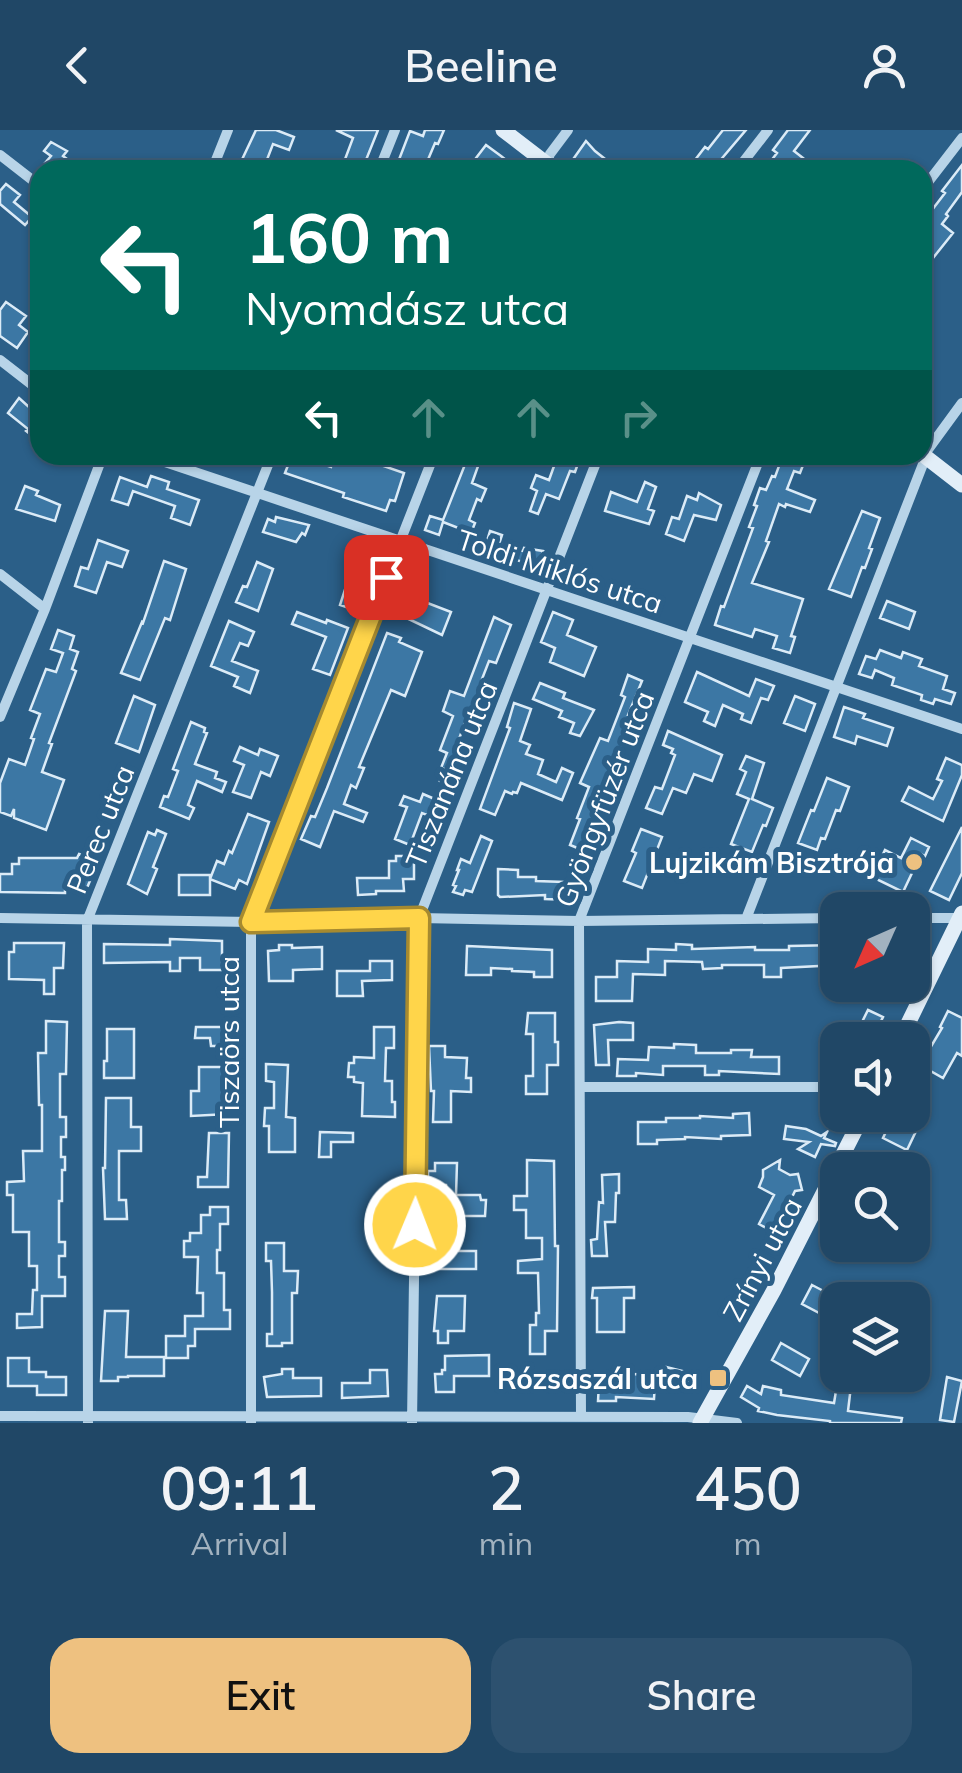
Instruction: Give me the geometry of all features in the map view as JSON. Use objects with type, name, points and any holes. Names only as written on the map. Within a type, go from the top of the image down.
[{"type":"main road","points":[[503,130],[539,160]]},
{"type":"main road","points":[[932,461],[962,485]]},
{"type":"main road","points":[[909,1022],[961,915]]},
{"type":"main road","name":"Zrínyi utca","points":[[702,1420],[854,1132]]},
{"type":"street","points":[[216,160],[228,130]]},
{"type":"street","points":[[384,160],[394,130]]},
{"type":"street","points":[[550,160],[568,130]]},
{"type":"street","points":[[745,160],[768,130]]},
{"type":"street","points":[[932,177],[962,138]]},
{"type":"street","points":[[0,156],[30,178]]},
{"type":"street","points":[[0,360],[30,383]]},
{"type":"street","points":[[932,442],[962,403]]},
{"type":"street","points":[[0,717],[99,465]]},
{"type":"street","name":"Toldi Miklós utca","points":[[173,465],[962,729]]},
{"type":"street","name":"Perec utca","points":[[88,1420],[87,921],[268,465]]},
{"type":"street","name":"Tiszaörs utca","points":[[251,1420],[251,922],[430,465]]},
{"type":"street","name":"Tiszanána utca","points":[[412,1420],[419,918],[595,465]]},
{"type":"street","name":"Gyöngyfüzér utca","points":[[581,1416],[579,921],[757,465]]},
{"type":"street","points":[[746,919],[923,465]]},
{"type":"street","points":[[0,574],[45,608]]},
{"type":"street","points":[[930,917],[961,915]]},
{"type":"street","points":[[0,918],[251,922],[820,918]]},
{"type":"street","points":[[580,1087],[820,1087]]},
{"type":"street","points":[[0,1416],[88,1420],[581,1416],[737,1423]]},
{"type":"building","points":[[256,130],[276,130],[294,137],[289,150],[273,144],[267,160],[242,160]]},
{"type":"building","points":[[336,130],[378,130],[366,160],[345,160],[353,138]]},
{"type":"building","points":[[425,130],[444,130],[428,160],[399,160],[410,131],[423,136]]},
{"type":"building","points":[[723,130],[746,130],[720,160],[695,160],[705,147],[708,149]]},
{"type":"building","points":[[788,130],[810,130],[794,151],[802,160],[772,160],[777,153],[773,150]]},
{"type":"building","points":[[586,141],[606,160],[576,160],[574,158]]},
{"type":"building","points":[[51,142],[67,151],[63,156],[68,160],[48,160],[51,156],[44,151]]},
{"type":"building","points":[[486,145],[506,160],[475,160]]},
{"type":"building","points":[[962,165],[962,192],[942,224],[953,233],[932,259],[932,210],[945,193],[942,191]]},
{"type":"building","points":[[6,184],[20,195],[14,202],[30,215],[25,225],[0,204],[0,191]]},
{"type":"building","points":[[6,302],[26,316],[19,325],[28,332],[17,348],[0,336],[0,310]]},
{"type":"building","points":[[19,398],[30,408],[30,434],[28,429],[8,413]]},
{"type":"building","points":[[288,465],[381,465],[404,473],[395,501],[390,500],[386,511],[285,473]]},
{"type":"building","points":[[465,465],[478,465],[472,483],[486,489],[481,501],[477,499],[469,520],[475,523],[471,533],[443,522],[439,535],[425,530],[430,516],[443,520]]},
{"type":"building","points":[[554,465],[577,465],[575,472],[570,471],[559,499],[546,494],[538,514],[530,511],[537,491],[531,488],[536,475],[549,480]]},
{"type":"building","points":[[779,465],[803,465],[800,473],[794,471],[787,489],[815,500],[810,512],[779,504],[752,583],[803,599],[791,636],[795,637],[790,653],[773,648],[777,636],[755,629],[752,637],[715,625],[753,528],[749,527],[760,488],[766,490],[772,476],[775,477]]},
{"type":"building","points":[[151,476],[169,482],[167,489],[199,500],[190,525],[171,518],[175,506],[133,491],[128,505],[112,500],[120,477],[147,487]]},
{"type":"building","points":[[645,482],[656,487],[648,509],[654,511],[649,524],[605,511],[611,492],[637,502]]},
{"type":"building","points":[[25,486],[60,505],[55,521],[16,509]]},
{"type":"building","points":[[699,493],[721,505],[716,520],[694,515],[684,541],[666,534],[672,517],[679,519],[687,496],[697,500]]},
{"type":"building","points":[[862,511],[880,518],[869,548],[872,549],[851,597],[829,589]]},
{"type":"building","points":[[276,517],[309,525],[305,535],[302,533],[296,542],[263,532],[268,519],[275,522]]},
{"type":"building","points":[[490,531],[502,535],[499,544],[523,551],[543,551],[537,569],[484,551]]},
{"type":"building","points":[[98,540],[128,551],[122,567],[107,562],[96,593],[75,586],[81,567],[88,569]]},
{"type":"building","points":[[164,561],[186,569],[170,620],[165,618],[140,680],[121,673]]},
{"type":"building","points":[[257,562],[273,569],[258,611],[236,602]]},
{"type":"building","points":[[354,562],[369,568],[355,610],[340,605]]},
{"type":"building","points":[[407,578],[423,585],[417,599],[451,612],[442,635],[394,612]]},
{"type":"building","points":[[887,601],[915,612],[909,629],[880,618]]},
{"type":"building","points":[[297,612],[348,628],[330,675],[313,669],[326,637],[292,624]]},
{"type":"building","points":[[553,612],[573,620],[567,635],[596,647],[584,676],[550,662],[555,648],[541,642]]},
{"type":"building","points":[[494,617],[511,625],[496,663],[489,661],[482,679],[490,682],[486,693],[483,692],[471,722],[466,720],[459,739],[465,741],[453,770],[457,772],[452,786],[440,781],[447,753],[440,750],[453,716],[443,711],[450,691],[464,696]]},
{"type":"building","points":[[229,621],[254,632],[248,646],[240,643],[232,661],[258,671],[250,693],[234,686],[238,677],[211,666]]},
{"type":"building","points":[[58,630],[74,636],[70,649],[78,652],[72,669],[76,671],[42,772],[64,780],[46,830],[14,818],[14,809],[11,816],[0,812],[0,783],[9,759],[25,765],[40,714],[30,710],[46,669],[56,672],[63,653],[51,649]]},
{"type":"building","points":[[387,633],[422,652],[405,696],[391,690],[359,767],[364,768],[356,788],[351,785],[344,804],[367,813],[363,822],[334,811],[320,847],[301,839],[311,816],[315,817]]},
{"type":"building","points":[[880,650],[901,658],[903,652],[922,659],[919,666],[947,676],[943,689],[955,693],[951,704],[921,700],[922,695],[892,685],[894,678],[875,670],[872,678],[859,674],[866,656],[876,659]]},
{"type":"building","points":[[697,672],[749,696],[756,679],[774,686],[768,700],[761,698],[751,723],[741,719],[743,714],[723,705],[715,726],[704,721],[708,712],[685,702]]},
{"type":"building","points":[[628,675],[642,681],[628,715],[638,719],[630,740],[624,738],[585,851],[570,845],[589,787],[580,783],[600,738],[608,741],[625,697],[621,695]]},
{"type":"building","points":[[540,683],[565,693],[563,698],[594,710],[580,736],[570,733],[574,723],[559,717],[562,711],[533,699]]},
{"type":"building","points":[[134,696],[155,705],[139,752],[116,743]]},
{"type":"building","points":[[795,696],[815,704],[805,731],[784,723]]},
{"type":"building","points":[[514,703],[531,709],[520,741],[530,745],[526,754],[543,760],[538,774],[556,782],[562,768],[573,773],[562,800],[521,783],[517,793],[505,791],[495,815],[480,809],[510,728],[507,727]]},
{"type":"building","points":[[844,707],[893,728],[887,746],[857,736],[855,744],[834,737]]},
{"type":"building","points":[[191,722],[207,733],[195,764],[217,772],[215,778],[226,782],[222,792],[197,781],[188,805],[194,808],[189,819],[160,807],[178,771],[173,769]]},
{"type":"building","points":[[668,731],[722,755],[712,781],[694,774],[686,793],[673,788],[662,814],[646,808],[655,787],[662,789],[675,755],[671,753],[673,749],[663,745]]},
{"type":"building","points":[[240,747],[258,755],[260,749],[278,756],[270,776],[261,772],[251,798],[233,792],[244,765],[234,761]]},
{"type":"building","points":[[746,756],[764,763],[752,799],[773,808],[752,852],[731,844],[749,799],[737,794],[746,772],[740,769]]},
{"type":"building","points":[[946,758],[962,765],[962,775],[943,821],[902,801],[909,787],[933,799],[942,781],[937,779]]},
{"type":"building","points":[[827,778],[849,787],[817,850],[798,843]]},
{"type":"building","points":[[423,794],[444,803],[438,819],[422,813],[410,845],[395,839],[407,807],[400,805],[404,796],[420,802]]},
{"type":"building","points":[[248,814],[269,822],[247,884],[239,880],[235,889],[210,879],[217,861],[224,864],[229,851],[232,853]]},
{"type":"building","points":[[962,827],[962,873],[949,900],[930,891]]},
{"type":"building","points":[[641,829],[662,837],[642,888],[624,881]]},
{"type":"building","points":[[157,830],[166,834],[147,894],[128,884],[148,832],[155,835]]},
{"type":"building","points":[[481,836],[492,841],[472,892],[453,892],[461,859],[470,863]]},
{"type":"building","points":[[911,838],[929,847],[925,856],[921,854],[903,892],[872,877],[885,850],[901,858]]},
{"type":"building","points":[[79,854],[97,864],[84,895],[65,887],[65,893],[0,892],[0,874],[12,874],[12,864],[19,864],[19,858],[77,858]]},
{"type":"building","points":[[396,856],[408,856],[408,861],[414,861],[414,879],[403,879],[404,891],[358,895],[357,878],[389,878],[389,861],[396,861]]},
{"type":"building","points":[[498,869],[518,870],[518,877],[536,877],[536,881],[565,882],[565,888],[571,888],[570,900],[545,899],[545,895],[500,897]]},
{"type":"building","points":[[179,875],[210,875],[210,895],[179,895]]},
{"type":"building","points":[[170,939],[222,941],[222,970],[200,970],[200,958],[180,958],[180,971],[170,971],[170,962],[104,963],[104,944],[170,945]]},
{"type":"building","points":[[14,943],[64,943],[63,968],[54,968],[54,994],[44,994],[44,980],[9,979],[9,952],[14,952]]},
{"type":"building","points":[[676,944],[692,945],[692,949],[755,950],[820,945],[820,966],[781,968],[781,977],[764,977],[764,965],[703,969],[702,962],[665,961],[665,975],[633,974],[632,1001],[596,1001],[596,977],[617,977],[617,961],[648,962],[648,949],[676,950]]},
{"type":"building","points":[[279,945],[322,947],[322,969],[293,970],[293,981],[269,981],[268,951],[279,950]]},
{"type":"building","points":[[467,946],[552,950],[552,977],[491,968],[491,975],[466,975]]},
{"type":"building","points":[[370,961],[392,961],[392,980],[362,981],[363,996],[337,996],[337,971],[370,971]]},
{"type":"building","points":[[868,1010],[883,1017],[880,1022],[862,1022]]},
{"type":"building","points":[[948,1011],[962,1018],[962,1056],[957,1053],[943,1078],[930,1071],[930,1048]]},
{"type":"building","points":[[528,1013],[555,1013],[558,1065],[547,1065],[547,1094],[526,1094],[526,1076],[533,1076],[533,1034],[526,1034]]},
{"type":"building","points":[[46,1021],[67,1022],[66,1074],[60,1074],[60,1117],[66,1117],[66,1137],[61,1137],[65,1170],[59,1201],[59,1242],[65,1242],[65,1256],[59,1256],[59,1277],[65,1277],[65,1296],[42,1296],[42,1327],[17,1328],[17,1314],[32,1314],[37,1266],[29,1266],[29,1232],[13,1232],[13,1195],[7,1195],[7,1182],[24,1181],[23,1151],[42,1151],[38,1053],[46,1053]]},
{"type":"building","points":[[633,1023],[633,1040],[608,1040],[609,1065],[596,1065],[594,1025]]},
{"type":"building","points":[[196,1027],[228,1027],[228,1046],[211,1046],[210,1038],[195,1038]]},
{"type":"building","points":[[374,1027],[394,1027],[394,1048],[386,1048],[385,1081],[392,1081],[395,1117],[362,1116],[363,1083],[348,1077],[349,1063],[354,1063],[354,1057],[374,1058]]},
{"type":"building","points":[[107,1029],[134,1029],[134,1078],[104,1078]]},
{"type":"building","points":[[674,1044],[696,1045],[696,1053],[752,1050],[751,1057],[779,1057],[779,1074],[719,1071],[719,1075],[705,1075],[705,1066],[663,1066],[663,1075],[617,1076],[618,1059],[648,1060],[649,1047],[674,1048]]},
{"type":"building","points":[[429,1046],[445,1046],[445,1057],[467,1058],[466,1078],[471,1078],[471,1092],[451,1091],[451,1122],[433,1122]]},
{"type":"building","points":[[266,1064],[288,1065],[286,1117],[295,1118],[295,1152],[269,1152],[265,1108],[274,1108],[274,1082],[266,1081]]},
{"type":"building","points":[[199,1067],[227,1067],[228,1114],[191,1116],[191,1091],[199,1091]]},
{"type":"building","points":[[106,1098],[131,1098],[131,1127],[141,1127],[141,1151],[119,1151],[119,1200],[126,1200],[127,1219],[105,1219]]},
{"type":"building","points":[[749,1113],[750,1135],[721,1139],[685,1137],[638,1144],[638,1122],[700,1116],[733,1118],[733,1114]]},
{"type":"building","points":[[786,1126],[821,1136],[827,1132],[824,1138],[836,1143],[821,1144],[815,1157],[798,1149],[809,1142],[784,1139]]},
{"type":"building","points":[[320,1132],[353,1133],[353,1142],[331,1142],[331,1157],[319,1157]]},
{"type":"building","points":[[886,1132],[916,1132],[907,1150],[883,1138]]},
{"type":"building","points":[[209,1133],[229,1133],[228,1187],[198,1187],[198,1177],[207,1177]]},
{"type":"building","points":[[527,1160],[554,1161],[557,1331],[545,1331],[545,1354],[530,1354],[530,1325],[536,1325],[539,1313],[538,1273],[518,1273],[518,1261],[542,1259],[542,1238],[526,1238],[526,1210],[514,1210],[514,1196],[527,1196]]},
{"type":"building","points":[[780,1160],[779,1169],[790,1175],[798,1174],[802,1190],[795,1191],[775,1233],[759,1224],[774,1195],[759,1187],[763,1170]]},
{"type":"building","points":[[435,1163],[457,1163],[456,1195],[480,1195],[481,1200],[486,1200],[485,1216],[459,1216],[459,1251],[476,1251],[476,1269],[438,1269],[437,1224],[446,1224],[446,1185],[428,1185],[428,1171],[435,1171]]},
{"type":"building","points":[[619,1174],[615,1222],[605,1222],[607,1256],[592,1256],[591,1240],[597,1239],[599,1202],[603,1203],[602,1175]]},
{"type":"building","points":[[210,1207],[228,1207],[228,1224],[220,1224],[217,1273],[224,1273],[224,1310],[230,1310],[230,1329],[195,1329],[195,1346],[188,1346],[188,1358],[166,1358],[166,1336],[185,1336],[185,1316],[203,1316],[203,1293],[197,1293],[198,1257],[184,1257],[184,1241],[190,1241],[190,1233],[201,1233],[201,1215],[210,1215]]},
{"type":"building","points":[[266,1243],[284,1243],[284,1271],[298,1271],[297,1293],[292,1293],[292,1343],[282,1346],[267,1346],[267,1334],[272,1334],[272,1292]]},
{"type":"building","points":[[812,1285],[820,1289],[820,1313],[802,1304]]},
{"type":"building","points":[[634,1287],[634,1298],[624,1298],[624,1332],[597,1332],[597,1298],[592,1298],[593,1288]]},
{"type":"building","points":[[437,1296],[465,1296],[464,1331],[448,1331],[448,1343],[438,1343],[438,1331],[434,1331]]},
{"type":"building","points":[[105,1311],[128,1311],[126,1357],[164,1357],[164,1376],[101,1381]]},
{"type":"building","points":[[781,1343],[809,1359],[800,1376],[772,1360]]},
{"type":"building","points":[[489,1355],[489,1376],[454,1376],[454,1392],[436,1392],[435,1374],[445,1370],[445,1356]]},
{"type":"building","points":[[8,1358],[29,1358],[29,1372],[66,1377],[66,1395],[37,1395],[37,1386],[8,1386]]},
{"type":"building","points":[[666,1367],[690,1373],[685,1391],[655,1382],[654,1399],[616,1397],[616,1401],[598,1401],[599,1383],[631,1384],[631,1374],[664,1375]]},
{"type":"building","points":[[282,1369],[293,1369],[293,1378],[321,1378],[321,1396],[267,1397],[264,1377],[282,1374]]},
{"type":"building","points":[[370,1370],[387,1370],[388,1396],[342,1398],[342,1383],[370,1383]]},
{"type":"building","points":[[947,1377],[962,1381],[954,1422],[940,1420]]},
{"type":"building","points":[[747,1386],[761,1394],[763,1386],[781,1390],[781,1395],[834,1403],[836,1392],[850,1392],[848,1411],[902,1418],[901,1423],[830,1423],[777,1415],[758,1411],[741,1397]]},
{"type":"place","name":"Lujzikám Bisztrója","points":[[914,862]]},
{"type":"place","name":"Rózsaszál utca","points":[[718,1378]]},
{"type":"route","points":[[386,577],[251,922],[419,918],[415,1225]]}]
